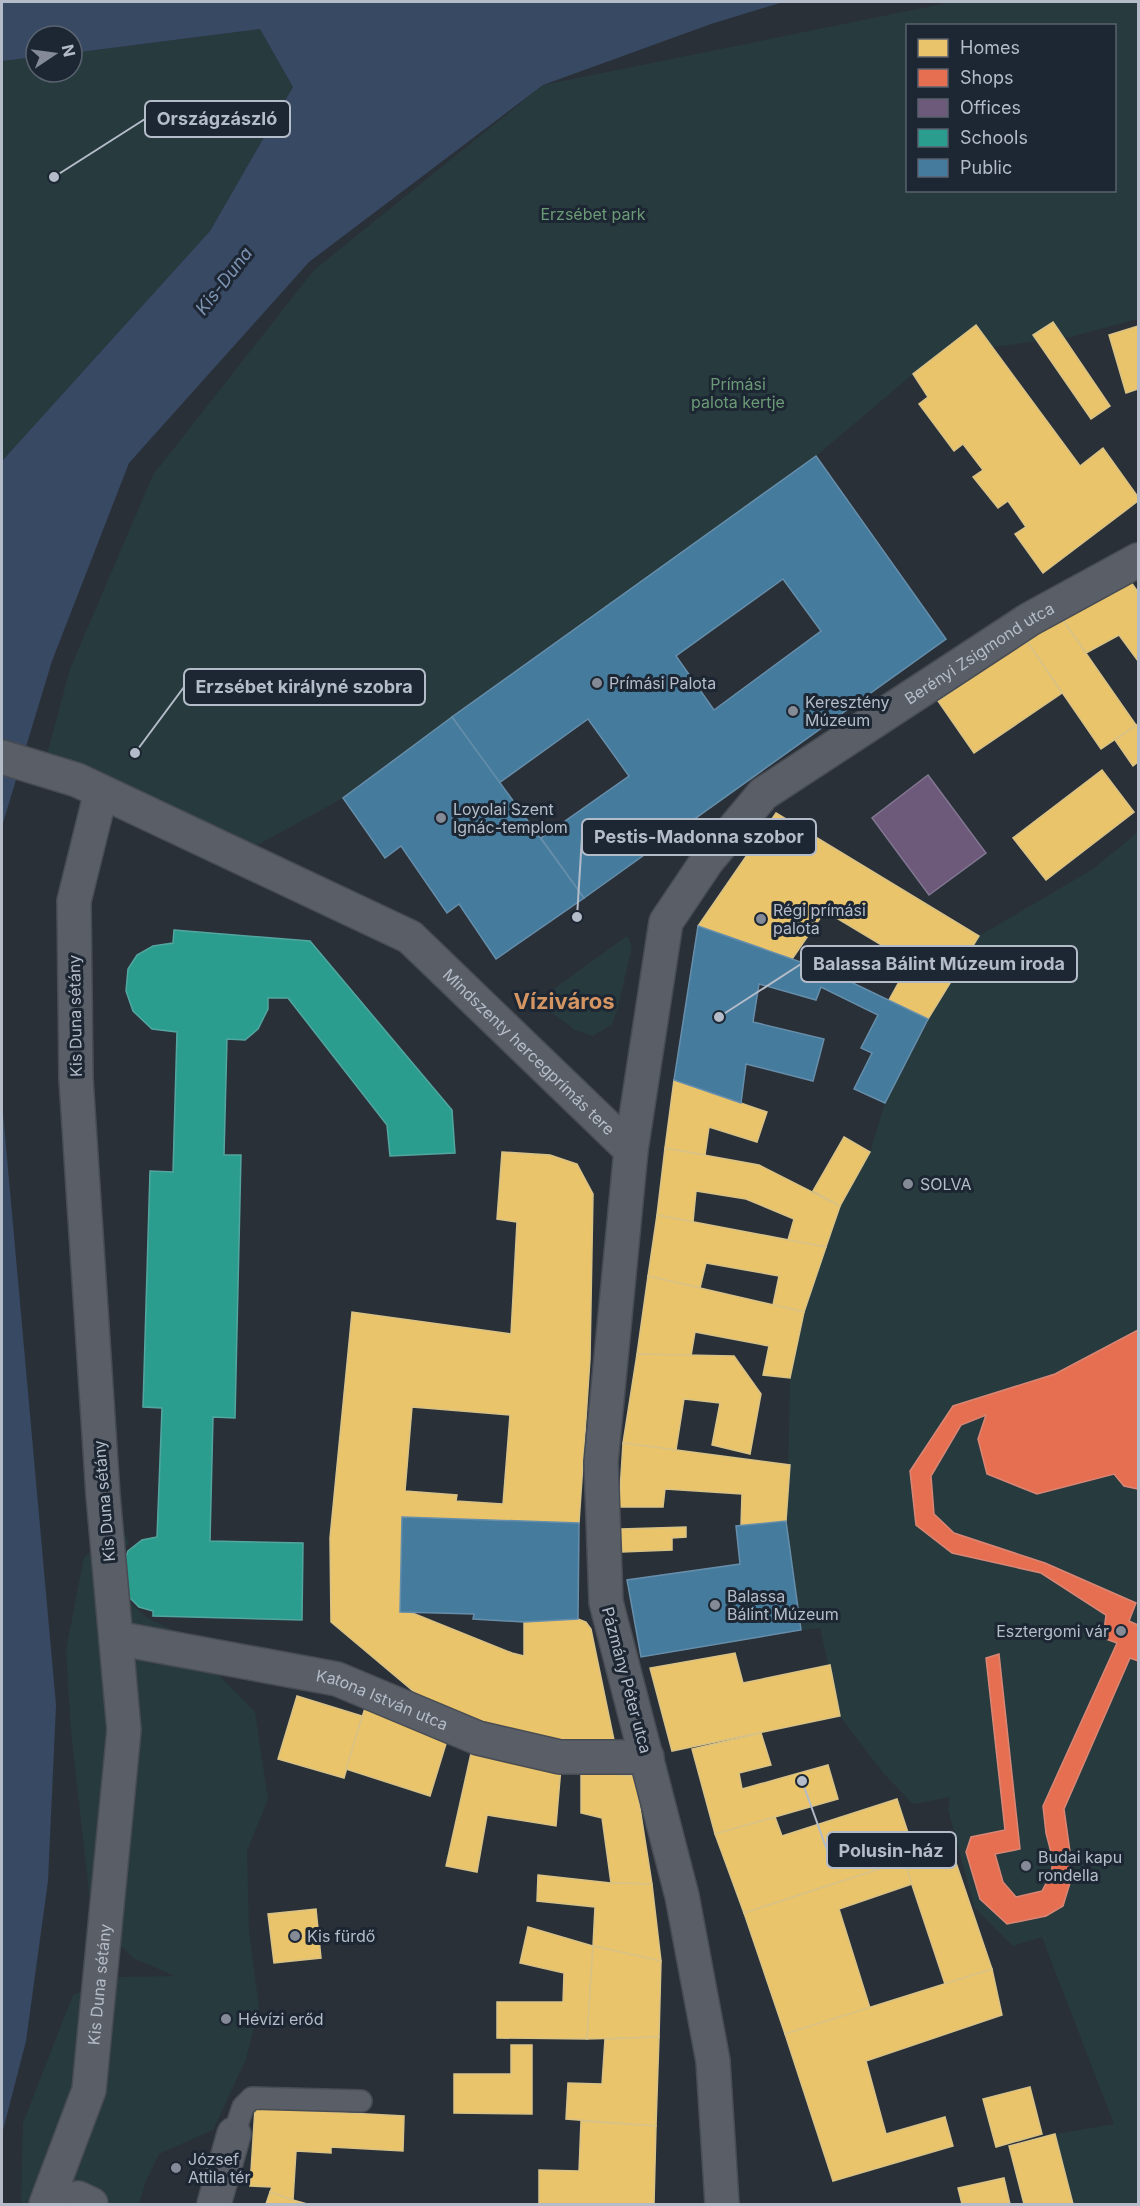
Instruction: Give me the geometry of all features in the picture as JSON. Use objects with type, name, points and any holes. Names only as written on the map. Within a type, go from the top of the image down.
[{"type":"street","name":"Berényi Zsigmond utca","points":[[763,794],[1030,619],[1138,560]]},
{"type":"street","name":"Mindszenty hercegprímás tere","points":[[2,757],[89,786],[410,937],[631,1150]]},
{"type":"street","name":"Kis Duna sétány","points":[[72,2202],[88,2090],[124,1730],[103,1496],[76,1079],[74,901],[89,786]]},
{"type":"street","name":"Mindszenty hercegprímás tere","points":[[631,1150],[666,922],[707,861],[763,794]]},
{"type":"street","name":"Pázmány Péter utca","points":[[631,1150],[601,1462],[606,1602],[682,1896],[713,2061],[722,2205]]},
{"type":"street","name":"Katona István utca","points":[[116,1638],[338,1679],[478,1738],[560,1757],[647,1756]]},
{"type":"street","points":[[213,2205],[234,2134]]},
{"type":"lane","points":[[234,2134],[243,2107],[252,2098],[361,2101]]},
{"type":"green space","name":"Erzsébet park","points":[[952,2],[1138,2],[1138,319],[1070,337],[992,347],[975,326],[913,374],[816,456],[343,798],[254,847],[46,758],[70,669],[153,475],[314,270],[543,85]]},
{"type":"green space","points":[[260,29],[293,87],[210,231],[2,461],[2,61],[24,58],[24,84],[84,84],[84,51]]},
{"type":"green space","points":[[1138,832],[1138,1330],[1055,1374],[953,1406],[910,1471],[916,1525],[952,1553],[1041,1573],[1106,1615],[1103,1638],[1117,1643],[1130,1658],[1138,1661],[1138,2204],[1073,2204],[1055,2134],[1114,2124],[1042,1937],[1013,1946],[974,1907],[948,1809],[950,1797],[913,1804],[884,1774],[840,1716],[820,1628],[801,1630],[787,1526],[790,1378],[804,1312],[840,1206],[870,1152],[885,1103],[928,1019],[979,936],[1093,869]]},
{"type":"green space","points":[[627,936],[632,946],[612,1024],[593,1036],[575,1030],[537,1001]]},
{"type":"green space","points":[[986,1415],[978,1439],[987,1475],[1037,1494],[1114,1474],[1124,1486],[1138,1489],[1138,1625],[1129,1621],[1136,1603],[1045,1563],[954,1533],[934,1514],[931,1476],[961,1425]]},
{"type":"green space","points":[[118,1534],[126,1536],[129,1543],[120,1554],[121,1594],[147,1618],[177,1632],[255,1712],[268,1799],[247,1851],[249,1930],[259,2008],[246,2059],[213,2130],[159,2154],[146,2181],[139,2204],[21,2204],[23,2123],[73,1995],[119,1977],[175,1976],[133,1958],[92,1919],[71,1731],[66,1650],[84,1557],[103,1541]]},
{"type":"water","name":"Kis-Duna","points":[[2,2],[783,2],[711,24],[543,85],[309,262],[129,463],[52,661],[2,826],[2,461],[210,231],[293,87],[260,29],[84,51],[84,24],[24,24],[24,58],[2,61]]},
{"type":"water","points":[[2,1073],[3,1113],[56,1705],[48,1881],[26,2041],[2,2134]]},
{"type":"building: Homes","points":[[1053,322],[1110,406],[1091,419],[1033,335]]},
{"type":"building: Homes","points":[[976,325],[1080,466],[1103,448],[1138,497],[1138,501],[1043,573],[1015,534],[1026,527],[1008,501],[998,508],[973,477],[983,470],[963,444],[954,451],[919,404],[928,397],[913,374]]},
{"type":"building: Homes","points":[[1138,326],[1138,389],[1126,393],[1109,335]]},
{"type":"building: Homes","points":[[1128,578],[1138,592],[1138,661],[1119,635],[1086,653],[1060,616]]},
{"type":"building: Homes","points":[[1060,616],[1136,725],[1101,749],[1026,640]]},
{"type":"building: Homes","points":[[1026,640],[1062,693],[974,753],[938,701]]},
{"type":"building: Homes","points":[[1138,724],[1138,762],[1133,766],[1115,740]]},
{"type":"building: Homes","points":[[1102,770],[1134,812],[1046,880],[1013,838]]},
{"type":"building: Homes","name":"Régi prímási palota","points":[[776,813],[979,936],[928,1019],[889,1000],[910,962],[825,911],[792,959],[698,926]]},
{"type":"building: Homes","points":[[674,1080],[767,1112],[757,1142],[709,1127],[705,1155],[665,1148]]},
{"type":"building: Homes","points":[[844,1137],[870,1152],[840,1206],[813,1191]]},
{"type":"building: Homes","points":[[665,1148],[759,1165],[840,1206],[826,1247],[788,1240],[794,1219],[746,1199],[696,1191],[693,1222],[657,1215]]},
{"type":"building: Homes","points":[[502,1152],[550,1155],[577,1164],[593,1194],[590,1359],[579,1523],[402,1517],[400,1612],[410,1612],[524,1656],[524,1622],[578,1619],[586,1622],[591,1629],[615,1745],[558,1743],[494,1734],[418,1695],[331,1622],[330,1538],[352,1312],[511,1334],[517,1222],[497,1219]],"holes":[[[412,1407],[510,1415],[503,1504],[456,1501],[457,1495],[405,1491]]]},
{"type":"building: Homes","points":[[657,1215],[826,1247],[804,1312],[773,1305],[779,1276],[706,1263],[700,1288],[648,1276]]},
{"type":"building: Homes","points":[[648,1276],[804,1312],[790,1378],[763,1375],[769,1346],[695,1332],[691,1356],[637,1354]]},
{"type":"building: Homes","points":[[637,1354],[734,1356],[761,1394],[750,1454],[712,1445],[720,1403],[684,1399],[676,1450],[623,1443]]},
{"type":"building: Homes","points":[[623,1443],[790,1465],[786,1521],[741,1526],[742,1494],[665,1489],[663,1507],[619,1507]]},
{"type":"building: Homes","points":[[686,1527],[686,1537],[672,1538],[672,1550],[622,1552],[621,1529]]},
{"type":"building: Homes","points":[[735,1653],[743,1683],[830,1665],[840,1716],[672,1751],[650,1668]]},
{"type":"building: Homes","points":[[297,1696],[362,1716],[344,1778],[278,1759]]},
{"type":"building: Homes","points":[[365,1708],[449,1734],[430,1796],[346,1769]]},
{"type":"building: Homes","points":[[761,1733],[771,1765],[739,1773],[742,1789],[828,1765],[838,1799],[715,1834],[692,1749]]},
{"type":"building: Homes","points":[[472,1749],[561,1767],[556,1826],[487,1815],[477,1872],[446,1866]]},
{"type":"building: Homes","points":[[581,1772],[635,1776],[652,1884],[611,1883],[602,1818],[581,1813]]},
{"type":"building: Homes","points":[[897,1799],[916,1857],[744,1913],[715,1834],[775,1817],[782,1836]]},
{"type":"building: Homes","points":[[950,1845],[992,1969],[945,1984],[904,1861]]},
{"type":"building: Homes","points":[[904,1861],[912,1884],[839,1909],[870,2008],[785,2034],[744,1913]]},
{"type":"building: Homes","points":[[538,1875],[611,1883],[652,1884],[661,1961],[593,1946],[595,1907],[537,1901]]},
{"type":"building: Homes","name":"Kis fürdő","points":[[316,1909],[321,1958],[274,1963],[268,1914]]},
{"type":"building: Homes","points":[[528,1927],[593,1946],[587,2039],[497,2038],[497,2002],[563,2002],[564,1973],[520,1963]]},
{"type":"building: Homes","points":[[593,1946],[661,1961],[659,2037],[587,2039]]},
{"type":"building: Homes","points":[[992,1969],[1002,2015],[866,2061],[886,2134],[945,2117],[953,2146],[833,2181],[785,2034]]},
{"type":"building: Homes","points":[[659,2037],[656,2126],[566,2119],[568,2083],[602,2084],[605,2039]]},
{"type":"building: Homes","points":[[511,2045],[532,2045],[532,2114],[454,2113],[454,2074],[511,2074]]},
{"type":"building: Homes","points":[[1030,2087],[1042,2134],[996,2147],[983,2099]]},
{"type":"building: Homes","points":[[255,2108],[404,2116],[403,2151],[331,2147],[331,2153],[296,2151],[293,2200],[270,2192],[272,2187],[250,2186]]},
{"type":"building: Homes","points":[[581,2121],[656,2126],[654,2204],[539,2204],[539,2170],[579,2171]]},
{"type":"building: Homes","points":[[1055,2134],[1073,2204],[1024,2204],[1009,2146]]},
{"type":"building: Homes","points":[[1004,2178],[1010,2204],[962,2204],[958,2188]]},
{"type":"building: Homes","points":[[270,2192],[293,2200],[307,2204],[266,2204]]},
{"type":"building: Shops","name":"Esztergomi vár","points":[[1138,1330],[1138,1489],[1124,1486],[1114,1474],[1037,1494],[987,1474],[978,1439],[986,1415],[961,1425],[931,1476],[934,1514],[954,1533],[1045,1563],[1136,1603],[1129,1621],[1138,1625],[1138,1661],[1130,1658],[1064,1809],[1073,1873],[1063,1906],[1046,1916],[1007,1924],[980,1899],[966,1852],[971,1837],[1005,1830],[986,1658],[999,1654],[1020,1849],[995,1854],[1003,1882],[1016,1897],[1042,1891],[1051,1874],[1053,1860],[1046,1833],[1043,1806],[1117,1643],[1103,1638],[1106,1615],[1041,1573],[952,1553],[916,1525],[910,1471],[953,1406],[1055,1374]]},
{"type":"building: Offices","points":[[928,775],[986,853],[929,895],[872,818]]},
{"type":"building: Schools","points":[[174,930],[310,941],[452,1110],[455,1153],[390,1156],[387,1125],[288,998],[268,998],[268,1009],[258,1029],[245,1040],[227,1039],[224,1155],[241,1155],[235,1418],[213,1417],[210,1541],[303,1543],[302,1620],[153,1616],[153,1611],[139,1607],[124,1592],[122,1568],[128,1551],[142,1540],[157,1537],[162,1408],[143,1407],[150,1171],[173,1172],[177,1032],[152,1029],[133,1011],[126,991],[128,969],[137,955],[153,946],[173,943]]},
{"type":"building: Public","name":"Prímási Palota","points":[[816,456],[946,639],[584,898],[541,838],[629,776],[588,719],[499,783],[452,717]],"holes":[[[783,579],[821,631],[714,710],[676,656]]]},
{"type":"building: Public","name":"Loyolai Szent Ignác-templom","points":[[452,717],[584,898],[496,959],[459,904],[447,913],[401,846],[385,858],[343,798]]},
{"type":"building: Public","points":[[698,926],[832,973],[928,1019],[885,1103],[854,1089],[872,1053],[861,1048],[878,1015],[821,987],[816,1000],[759,984],[753,1022],[824,1039],[813,1081],[746,1064],[741,1103],[674,1080]]},
{"type":"building: Public","points":[[402,1517],[579,1523],[578,1619],[524,1622],[473,1619],[474,1614],[400,1612]]},
{"type":"building: Public","name":"Balassa Bálint Múzeum","points":[[786,1521],[801,1630],[641,1657],[627,1580],[740,1564],[736,1526]]},
{"type":"place","name":"Országzászló","points":[[54,177]]},
{"type":"place","name":"Prímási Palota","points":[[597,683]]},
{"type":"place","name":"Keresztény Múzeum","points":[[793,711]]},
{"type":"place","name":"Erzsébet királyné szobra","points":[[135,753]]},
{"type":"place","name":"Loyolai Szent Ignác-templom","points":[[441,818]]},
{"type":"place","name":"Pestis-Madonna szobor","points":[[577,917]]},
{"type":"place","name":"Régi prímási palota","points":[[761,919]]},
{"type":"place","name":"Balassa Bálint Múzeum iroda","points":[[719,1017]]},
{"type":"place","name":"SOLVA","points":[[908,1184]]},
{"type":"place","name":"Balassa Bálint Múzeum","points":[[715,1605]]},
{"type":"place","name":"Esztergomi vár","points":[[1121,1631]]},
{"type":"place","name":"Polusin-ház","points":[[802,1781]]},
{"type":"place","name":"Budai kapu rondella","points":[[1026,1866]]},
{"type":"place","name":"Kis fürdő","points":[[295,1936]]},
{"type":"place","name":"Hévízi erőd","points":[[226,2019]]},
{"type":"place","name":"József Attila tér","points":[[176,2168]]},
{"type":"district","name":"Víziváros","points":[[564,1001]]},
{"type":"park label","name":"Prímási palota kertje","points":[[738,393]]}]
